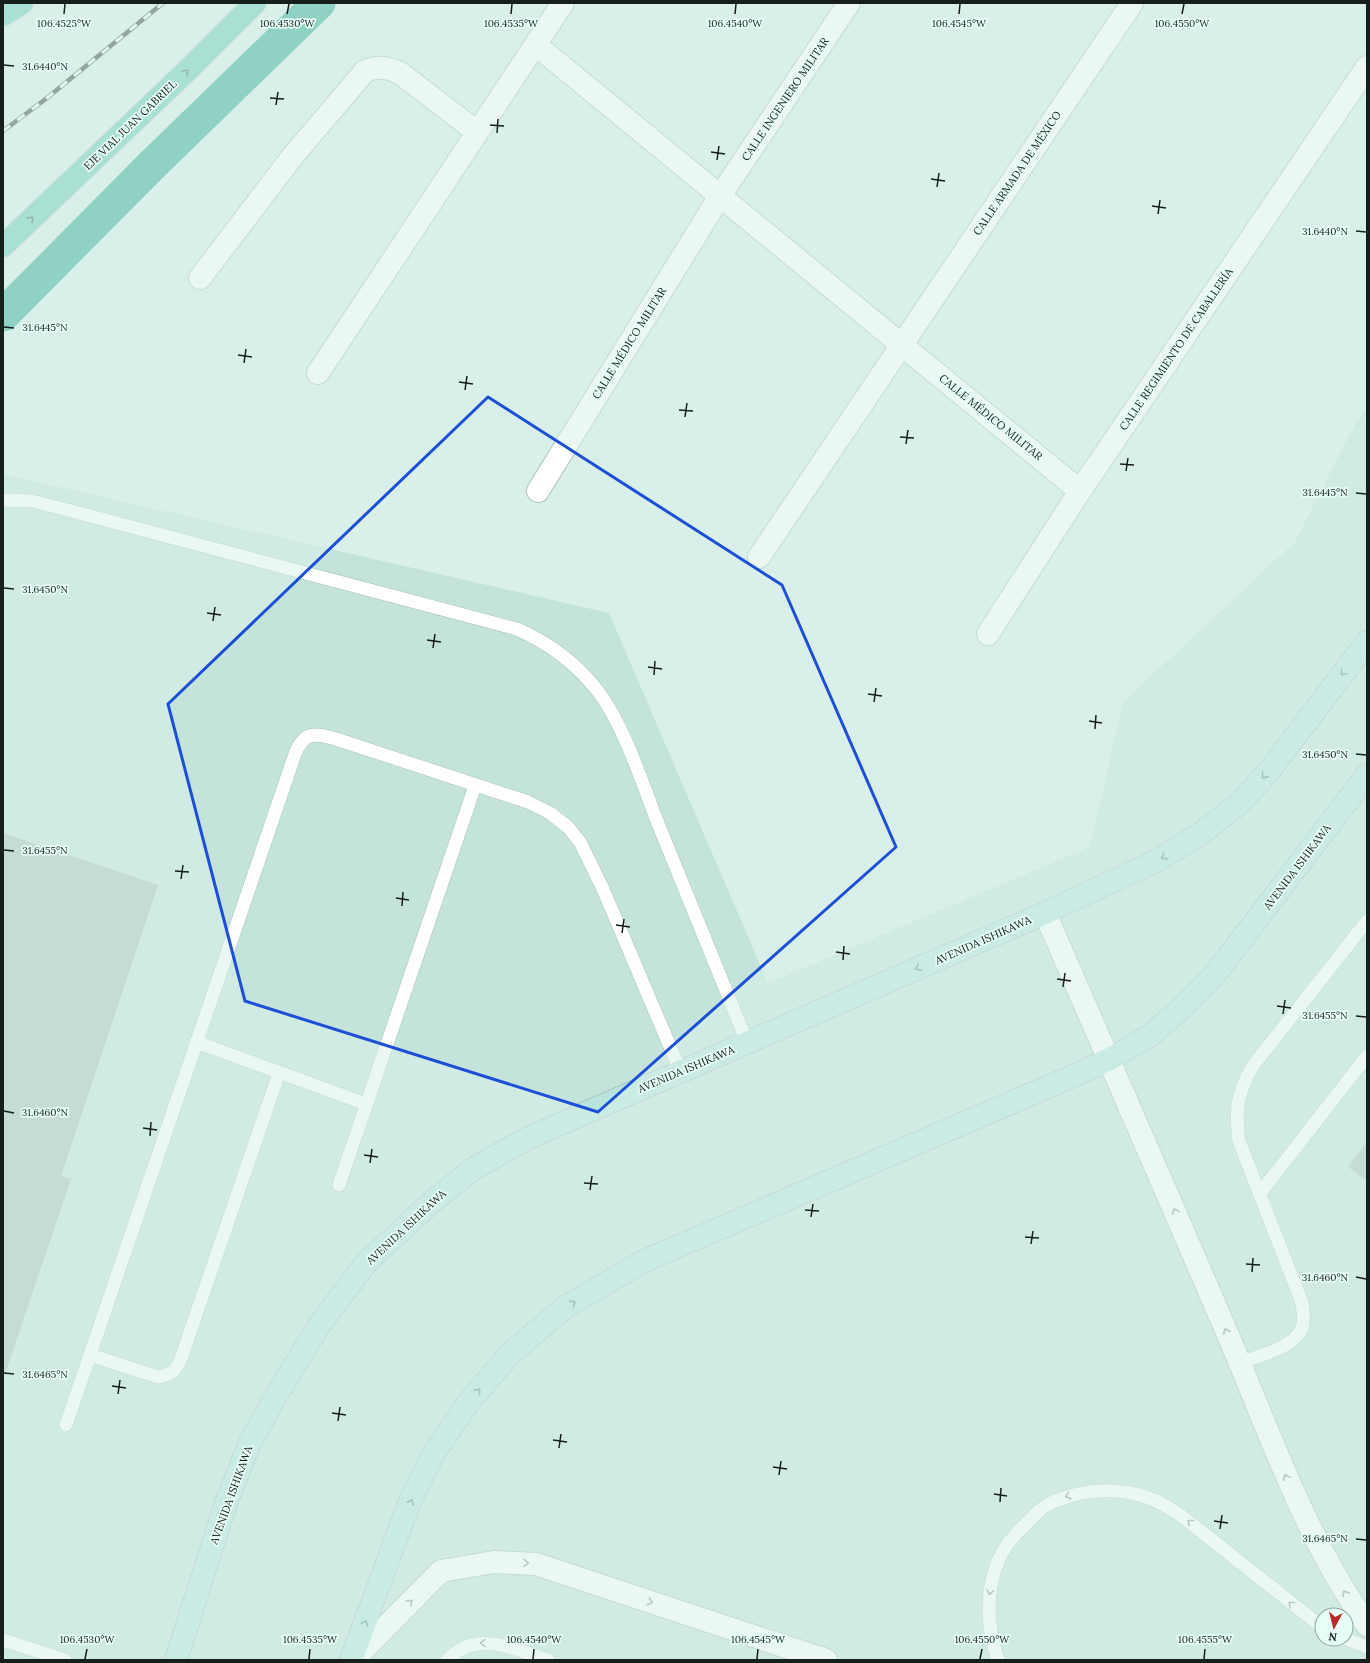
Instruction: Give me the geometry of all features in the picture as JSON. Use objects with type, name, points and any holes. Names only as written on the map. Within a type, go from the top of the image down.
[{"type":"main road","points":[[3,15],[22,3]]},
{"type":"main road","name":"EJE VIAL JUAN GABRIEL","points":[[3,246],[192,66],[255,3]]},
{"type":"street","points":[[318,374],[563,3]]},
{"type":"street","name":"CALLE INGENIERO MILITAR","points":[[720,196],[849,3]]},
{"type":"street","name":"CALLE ARMADA DE MÉXICO","points":[[901,344],[1132,3]]},
{"type":"street","name":"CALLE MÉDICO MILITAR","points":[[536,44],[1080,491]]},
{"type":"street","points":[[200,278],[292,157],[365,71],[376,67],[388,68],[400,73],[477,132]]},
{"type":"street","name":"CALLE REGIMIENTO DE CABALLERÍA","points":[[988,634],[1080,491],[1367,67]]},
{"type":"street","name":"CALLE MÉDICO MILITAR","points":[[538,491],[720,196]]},
{"type":"street","points":[[759,557],[901,344]]},
{"type":"street","name":"AVENIDA ISHIKAWA","points":[[176,1660],[226,1503],[250,1443],[277,1394],[320,1324],[366,1263],[433,1200],[473,1169],[528,1138],[680,1070],[1045,913],[1156,862],[1200,834],[1240,803],[1269,771],[1367,642]]},
{"type":"street","name":"AVENIDA ISHIKAWA","points":[[352,1660],[410,1501],[434,1453],[468,1403],[511,1353],[564,1308],[605,1282],[658,1255],[1057,1084],[1110,1059],[1150,1036],[1184,1006],[1216,973],[1367,775]]},
{"type":"street","points":[[1045,913],[1110,1059],[1240,1363],[1276,1454],[1312,1532],[1344,1592],[1367,1625]]},
{"type":"street","points":[[352,1660],[441,1571],[494,1562],[536,1564],[826,1660]]},
{"type":"lane","points":[[3,500],[32,501],[60,508],[517,629],[538,639],[565,656],[584,674],[611,712],[633,761],[747,1042]]},
{"type":"lane","points":[[66,1426],[299,744],[308,736],[320,734],[475,786],[528,802],[550,813],[568,827],[580,842],[603,889],[680,1070]]},
{"type":"lane","points":[[339,1185],[475,786]]},
{"type":"lane","points":[[1240,1363],[1283,1346],[1294,1339],[1302,1328],[1304,1315],[1302,1302],[1239,1141],[1236,1116],[1238,1100],[1243,1082],[1252,1067],[1367,921]]},
{"type":"lane","points":[[196,1042],[366,1104]]},
{"type":"lane","points":[[1260,1193],[1367,1056]]},
{"type":"lane","points":[[90,1355],[158,1377],[168,1376],[175,1370],[187,1341],[279,1073]]},
{"type":"lane","points":[[998,1660],[992,1645],[989,1617],[990,1591],[999,1558],[1016,1533],[1044,1507],[1069,1495],[1108,1490],[1144,1496],[1164,1504],[1183,1517],[1314,1621]]},
{"type":"lane","points":[[3,1640],[65,1660]]},
{"type":"lane","points":[[1354,1642],[1367,1647]]},
{"type":"lane","points":[[447,1660],[454,1652],[465,1646],[478,1643],[492,1643],[548,1660]]},
{"type":"highlighted area","points":[[488,397],[782,585],[896,847],[598,1112],[245,1001],[168,704]]},
{"type":"shaded area","points":[[1367,409],[1367,1660],[3,1660],[3,474],[609,613],[768,983],[1090,847],[1123,702],[1295,542],[1356,422]]},
{"type":"building","points":[[3,833],[158,885],[61,1176],[71,1179],[3,1380]]},
{"type":"building","points":[[1367,1141],[1367,1181],[1348,1167]]},
{"type":"waterway","points":[[3,315],[153,164],[319,3]]},
{"type":"railway","points":[[3,131],[47,98],[163,3]]}]
